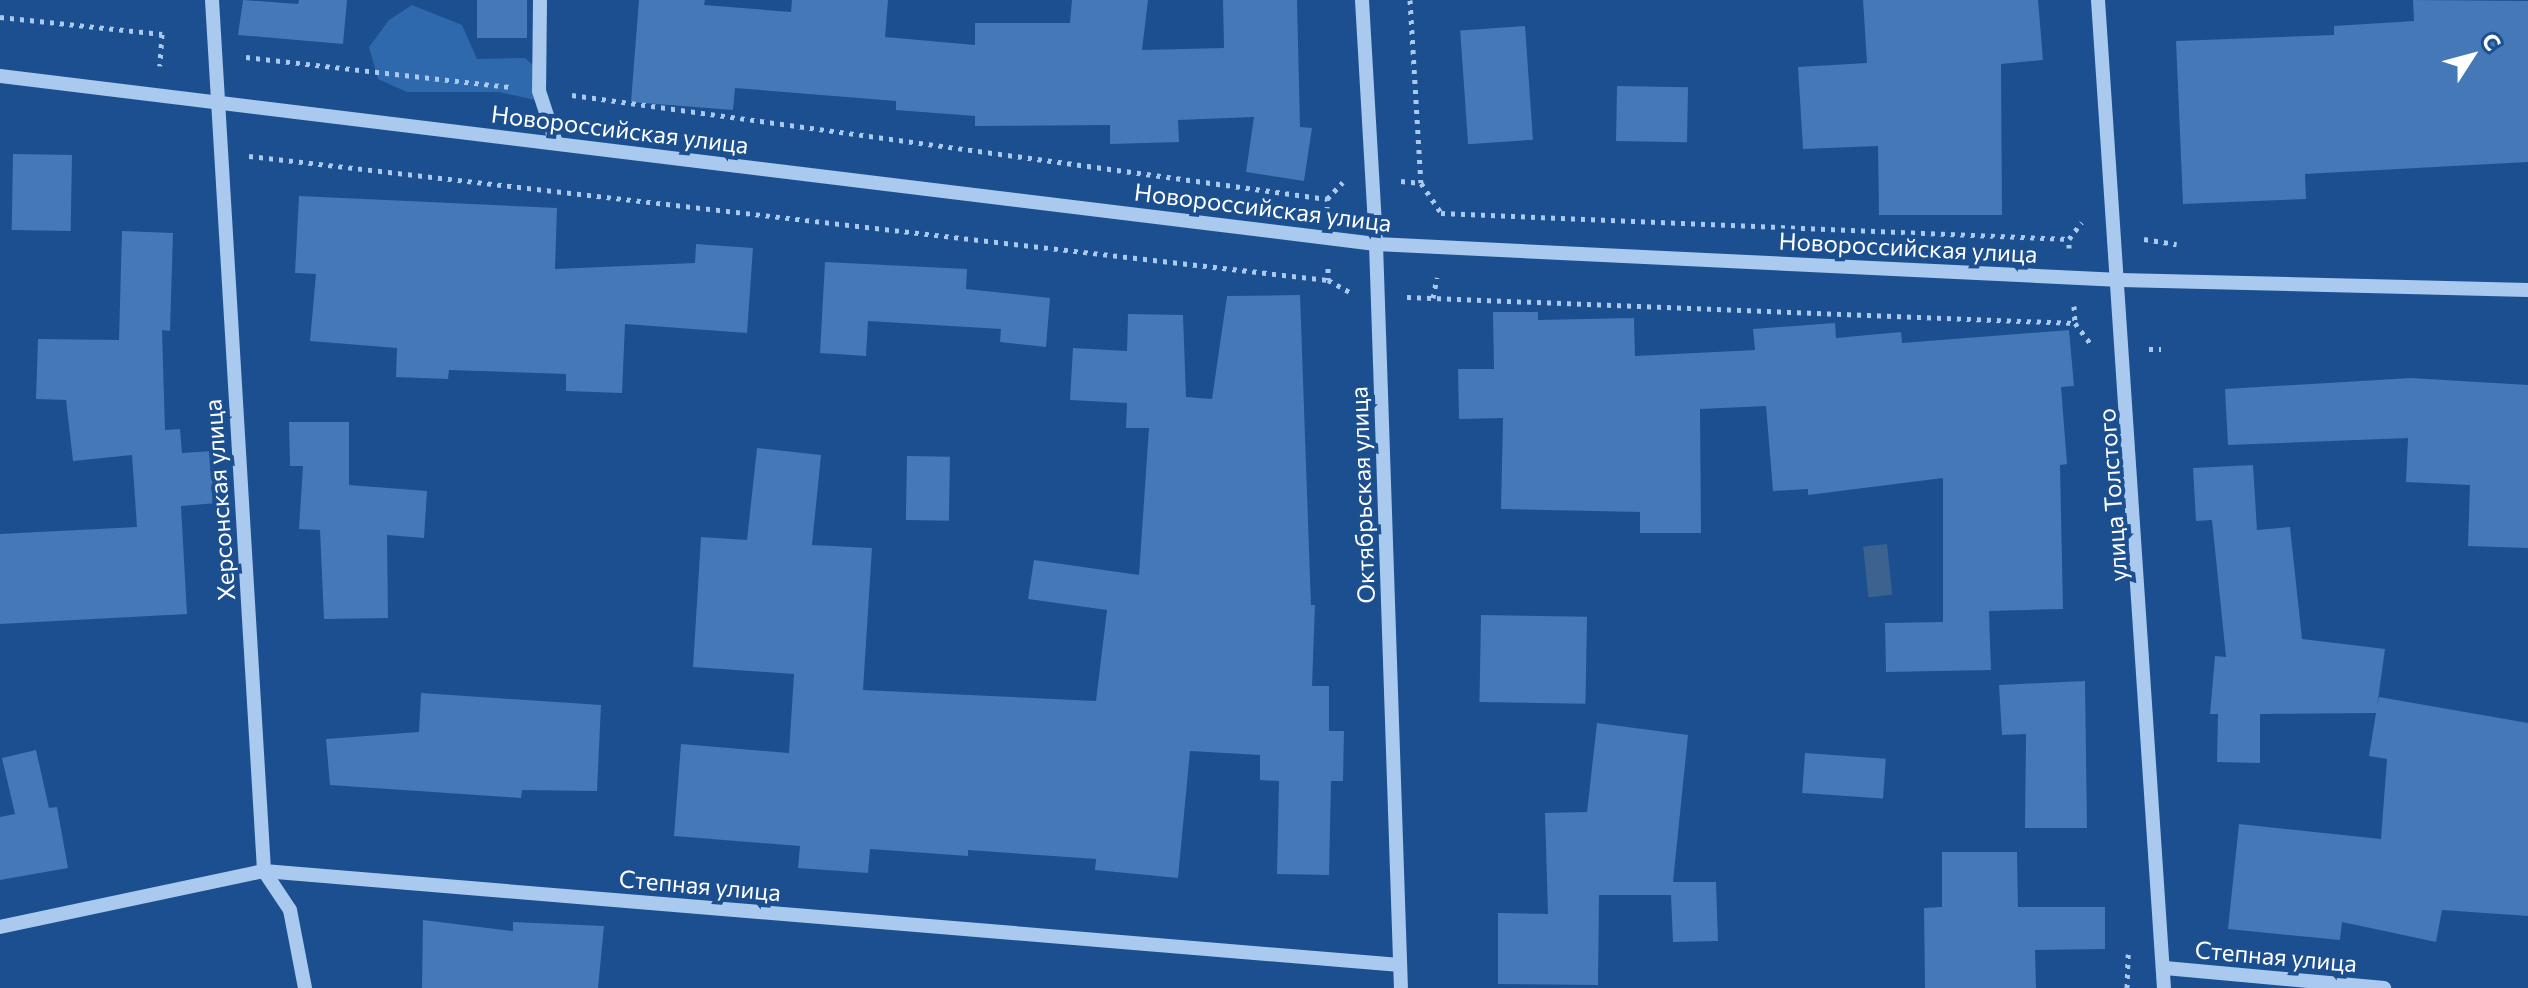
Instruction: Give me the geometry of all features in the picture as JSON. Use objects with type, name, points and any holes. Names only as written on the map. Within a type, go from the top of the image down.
[{"type":"street","name":"Херсонская улица","points":[[212,0],[264,871]]},
{"type":"street","points":[[540,0],[539,91],[556,143]]},
{"type":"street","name":"Октябрьская улица","points":[[1362,0],[1376,244],[1401,988]]},
{"type":"street","name":"улица Толстого","points":[[2098,0],[2120,280],[2164,988]]},
{"type":"street","name":"Новороссийская улица","points":[[0,76],[158,92],[1376,244],[2120,280],[2528,290]]},
{"type":"street","points":[[264,871],[290,910],[305,988]]},
{"type":"street","name":"Степная улица","points":[[0,927],[264,871],[1400,965]]},
{"type":"street","name":"Степная улица","points":[[2165,968],[2384,988]]},
{"type":"path","points":[[1410,0],[1421,183],[1441,213],[2069,239]]},
{"type":"path","points":[[0,17],[162,34],[158,92]]},
{"type":"path","points":[[238,48],[238,103],[249,156],[1328,280]]},
{"type":"path","points":[[239,56],[539,91],[1327,199]]},
{"type":"path","points":[[1433,298],[2075,323]]},
{"type":"shaded area","points":[[412,5],[462,25],[477,59],[525,58],[540,72],[540,101],[499,92],[407,92],[378,79],[369,47],[389,20]]},
{"type":"shaded area","points":[[1887,544],[1892,595],[1868,597],[1863,547]]},
{"type":"building","points":[[243,0],[298,4],[299,0],[347,0],[343,44],[238,35]]},
{"type":"building","points":[[477,0],[527,0],[527,38],[477,38]]},
{"type":"building","points":[[639,0],[705,0],[704,5],[791,12],[792,0],[888,0],[885,37],[975,45],[975,23],[1070,23],[1072,0],[1148,0],[1142,50],[1224,48],[1223,0],[1297,0],[1300,127],[1312,128],[1304,181],[1246,172],[1254,117],[1178,120],[1179,142],[1110,144],[1110,125],[975,126],[975,116],[896,110],[896,101],[735,88],[733,110],[631,102]]},
{"type":"building","points":[[1863,0],[2038,0],[2043,60],[2001,64],[2002,215],[1879,215],[1878,146],[1803,149],[1798,67],[1867,63]]},
{"type":"building","points":[[2413,0],[2528,1],[2528,162],[2305,174],[2306,199],[2183,204],[2176,41],[2334,35],[2334,26],[2414,21]]},
{"type":"building","points":[[1525,26],[1533,140],[1468,144],[1460,31]]},
{"type":"building","points":[[1617,86],[1688,87],[1687,142],[1616,141]]},
{"type":"building","points":[[13,154],[72,155],[71,231],[12,230]]},
{"type":"building","points":[[299,196],[557,208],[555,269],[695,263],[696,244],[753,248],[747,333],[625,324],[622,393],[566,391],[566,374],[449,370],[448,379],[396,377],[397,348],[310,341],[316,274],[295,273]]},
{"type":"building","points":[[122,231],[173,233],[170,331],[162,330],[165,430],[180,429],[182,453],[213,451],[217,503],[181,506],[187,614],[0,624],[0,534],[137,527],[132,455],[73,461],[66,400],[36,399],[38,339],[119,340]]},
{"type":"building","points":[[825,262],[967,269],[966,289],[1050,298],[1046,347],[1000,342],[1001,329],[868,321],[866,356],[820,353]]},
{"type":"building","points":[[1300,295],[1311,605],[1315,605],[1312,686],[1329,686],[1329,731],[1344,731],[1343,781],[1331,781],[1329,875],[1277,874],[1279,781],[1260,780],[1260,755],[1190,751],[1178,878],[1095,870],[1096,859],[968,850],[968,856],[870,849],[868,873],[798,868],[800,846],[674,836],[681,744],[789,753],[794,674],[693,667],[701,537],[747,540],[757,448],[821,455],[812,545],[872,548],[863,690],[1096,701],[1107,610],[1028,599],[1034,560],[1139,575],[1149,428],[1126,428],[1127,403],[1070,400],[1073,348],[1127,351],[1128,314],[1183,315],[1186,397],[1212,399],[1227,296]]},
{"type":"building","points":[[1493,312],[1538,312],[1538,320],[1634,318],[1635,356],[1755,350],[1753,329],[1835,323],[1836,338],[1901,332],[1902,343],[2069,330],[2074,386],[2061,387],[2067,464],[2060,465],[2063,609],[1989,611],[1991,670],[1886,672],[1885,623],[1943,622],[1943,478],[1808,495],[1808,489],[1773,491],[1766,406],[1700,409],[1701,533],[1640,533],[1640,512],[1501,509],[1503,418],[1459,419],[1458,369],[1494,369]]},
{"type":"building","points":[[2411,378],[2528,385],[2528,548],[2468,546],[2470,485],[2406,482],[2408,438],[2228,445],[2225,389]]},
{"type":"building","points":[[289,422],[349,422],[349,485],[427,491],[424,538],[387,535],[388,618],[324,619],[320,530],[299,529],[303,466],[290,466]]},
{"type":"building","points":[[907,456],[950,457],[949,521],[906,520]]},
{"type":"building","points":[[2253,465],[2257,530],[2290,527],[2302,639],[2385,649],[2377,707],[2379,697],[2528,723],[2528,916],[2442,910],[2436,942],[2342,922],[2340,940],[2228,929],[2239,824],[2381,839],[2387,759],[2369,756],[2376,713],[2260,714],[2260,763],[2217,762],[2218,714],[2210,714],[2215,656],[2226,657],[2212,520],[2196,521],[2193,468]]},
{"type":"building","points":[[1481,615],[1587,617],[1585,704],[1479,702]]},
{"type":"building","points":[[2085,681],[2087,828],[2025,828],[2026,734],[2002,735],[1999,685]]},
{"type":"building","points":[[421,693],[601,705],[597,791],[522,790],[521,798],[330,785],[326,739],[419,732]]},
{"type":"building","points":[[1597,723],[1688,735],[1673,882],[1716,882],[1718,941],[1673,942],[1671,895],[1599,895],[1598,985],[1498,984],[1498,913],[1548,914],[1545,813],[1587,812]]},
{"type":"building","points":[[36,750],[49,808],[57,807],[68,868],[0,880],[0,817],[15,814],[2,758]]},
{"type":"building","points":[[1805,753],[1886,759],[1883,799],[1802,793]]},
{"type":"building","points":[[1942,852],[2017,852],[2018,907],[2105,907],[2105,949],[2035,950],[2036,988],[1925,988],[1924,908],[1942,907]]},
{"type":"building","points":[[423,920],[513,931],[513,922],[604,926],[598,988],[422,988]]}]
